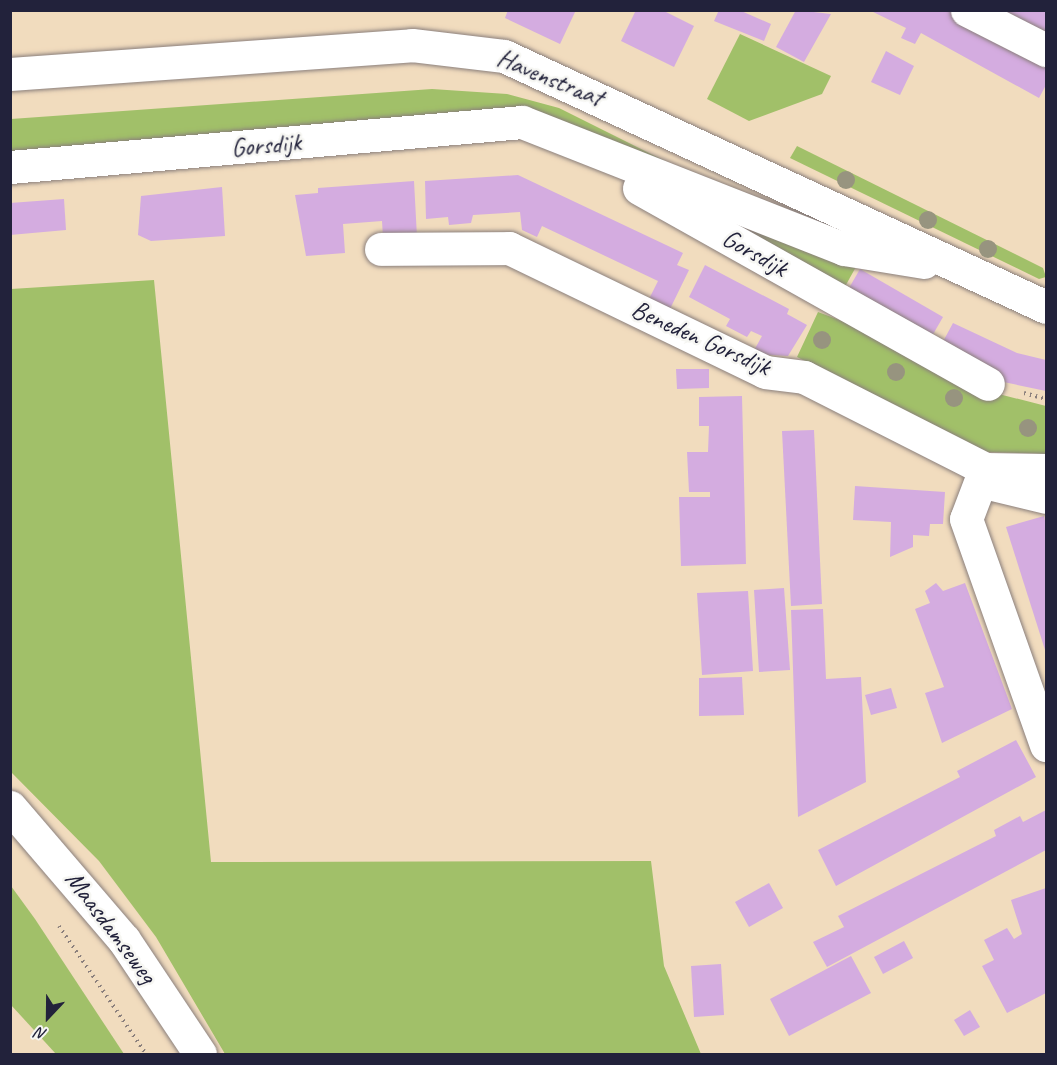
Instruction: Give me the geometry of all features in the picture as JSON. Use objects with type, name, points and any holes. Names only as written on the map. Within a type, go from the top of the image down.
[{"type":"street","points":[[968,10],[1047,50]]},
{"type":"street","name":"Havenstraat","points":[[10,74],[412,45],[504,56],[1047,307]]},
{"type":"street","name":"Gorsdijk","points":[[522,122],[988,384]]},
{"type":"street","name":"Gorsdijk","points":[[10,167],[522,122],[844,249],[962,268]]},
{"type":"street","name":"Beneden Gorsdijk","points":[[381,249],[509,248],[765,372],[804,377],[982,475],[1047,497]]},
{"type":"street","name":"Beneden Gorsdijk","points":[[982,475],[1047,470]]},
{"type":"street","points":[[982,475],[966,519],[1047,745]]},
{"type":"street","name":"Maasdamseweg","points":[[10,807],[124,940],[200,1054]]},
{"type":"path","name":"Maasdamseweg","points":[[54,919],[146,1054]]},
{"type":"green space","points":[[740,34],[831,76],[822,94],[749,121],[707,99]]},
{"type":"green space","points":[[432,89],[507,94],[559,108],[681,169],[546,137],[11,165],[11,119]]},
{"type":"green space","points":[[797,146],[1043,268],[1046,277],[1039,279],[790,158]]},
{"type":"green space","points":[[665,190],[857,265],[842,292]]},
{"type":"green space","points":[[154,280],[211,862],[651,861],[664,966],[701,1054],[225,1054],[156,937],[99,861],[11,772],[11,289]]},
{"type":"green space","points":[[818,312],[909,346],[987,391],[1046,406],[1046,454],[985,452],[797,357]]},
{"type":"green space","points":[[11,886],[124,1054],[56,1054],[11,1005]]},
{"type":"building","points":[[508,10],[576,10],[560,44],[505,18]]},
{"type":"building","points":[[636,10],[662,10],[694,26],[674,67],[621,41]]},
{"type":"building","points":[[719,10],[739,10],[771,24],[764,41],[714,21]]},
{"type":"building","points":[[796,10],[831,14],[804,62],[776,47]]},
{"type":"building","points":[[869,10],[951,10],[1046,63],[1046,85],[1039,98],[921,33],[915,44],[901,38],[906,28]]},
{"type":"building","points":[[992,10],[1046,10],[1046,39]]},
{"type":"building","points":[[886,51],[914,66],[900,95],[871,82]]},
{"type":"building","points":[[518,175],[683,253],[677,265],[689,270],[669,311],[648,301],[658,281],[542,226],[537,237],[522,230],[520,212],[473,215],[471,223],[449,225],[448,217],[426,219],[425,181]]},
{"type":"building","points":[[414,181],[417,237],[383,238],[382,221],[343,224],[345,253],[306,256],[295,195],[318,193],[318,188]]},
{"type":"building","points":[[222,187],[225,236],[151,241],[138,235],[141,196]]},
{"type":"building","points":[[64,199],[66,230],[10,235],[10,203]]},
{"type":"building","points":[[705,265],[789,309],[787,314],[807,325],[788,356],[752,354],[762,336],[751,331],[747,337],[726,326],[730,319],[689,297]]},
{"type":"building","points":[[860,269],[943,317],[928,343],[845,295]]},
{"type":"building","points":[[953,323],[1017,353],[1046,360],[1046,391],[994,380],[939,349]]},
{"type":"building","points":[[676,369],[709,369],[709,388],[677,389]]},
{"type":"building","points":[[742,396],[746,564],[681,566],[679,497],[710,497],[710,492],[689,492],[687,452],[708,452],[709,426],[699,426],[699,397]]},
{"type":"building","points":[[814,430],[822,604],[791,606],[782,431]]},
{"type":"building","points":[[855,486],[945,492],[943,524],[930,524],[929,536],[913,535],[913,547],[890,557],[891,522],[853,520]]},
{"type":"building","points":[[1044,516],[1046,525],[1046,653],[1006,527]]},
{"type":"building","points":[[936,583],[943,591],[965,583],[1012,709],[942,743],[925,693],[944,687],[915,609],[930,603],[925,591]]},
{"type":"building","points":[[784,588],[790,670],[759,672],[754,590]]},
{"type":"building","points":[[748,591],[753,671],[702,675],[697,593]]},
{"type":"building","points":[[823,609],[826,679],[861,677],[866,782],[798,817],[791,610]]},
{"type":"building","points":[[742,677],[744,715],[699,716],[699,678]]},
{"type":"building","points":[[891,688],[897,708],[871,715],[865,695]]},
{"type":"building","points":[[1016,740],[1036,777],[836,886],[818,850],[960,777],[957,771]]},
{"type":"building","points":[[1046,810],[1046,850],[827,967],[813,942],[844,927],[838,916],[996,836],[994,830],[1020,816],[1023,822]]},
{"type":"building","points":[[769,883],[783,908],[749,927],[735,902]]},
{"type":"building","points":[[1046,888],[1046,993],[1007,1013],[982,966],[994,960],[984,940],[1007,928],[1014,939],[1022,934],[1011,900]]},
{"type":"building","points":[[904,941],[913,958],[883,974],[874,957]]},
{"type":"building","points":[[851,956],[871,993],[789,1036],[770,999]]},
{"type":"building","points":[[721,964],[724,1015],[694,1017],[691,966]]},
{"type":"building","points":[[970,1010],[980,1027],[964,1036],[954,1020]]}]
